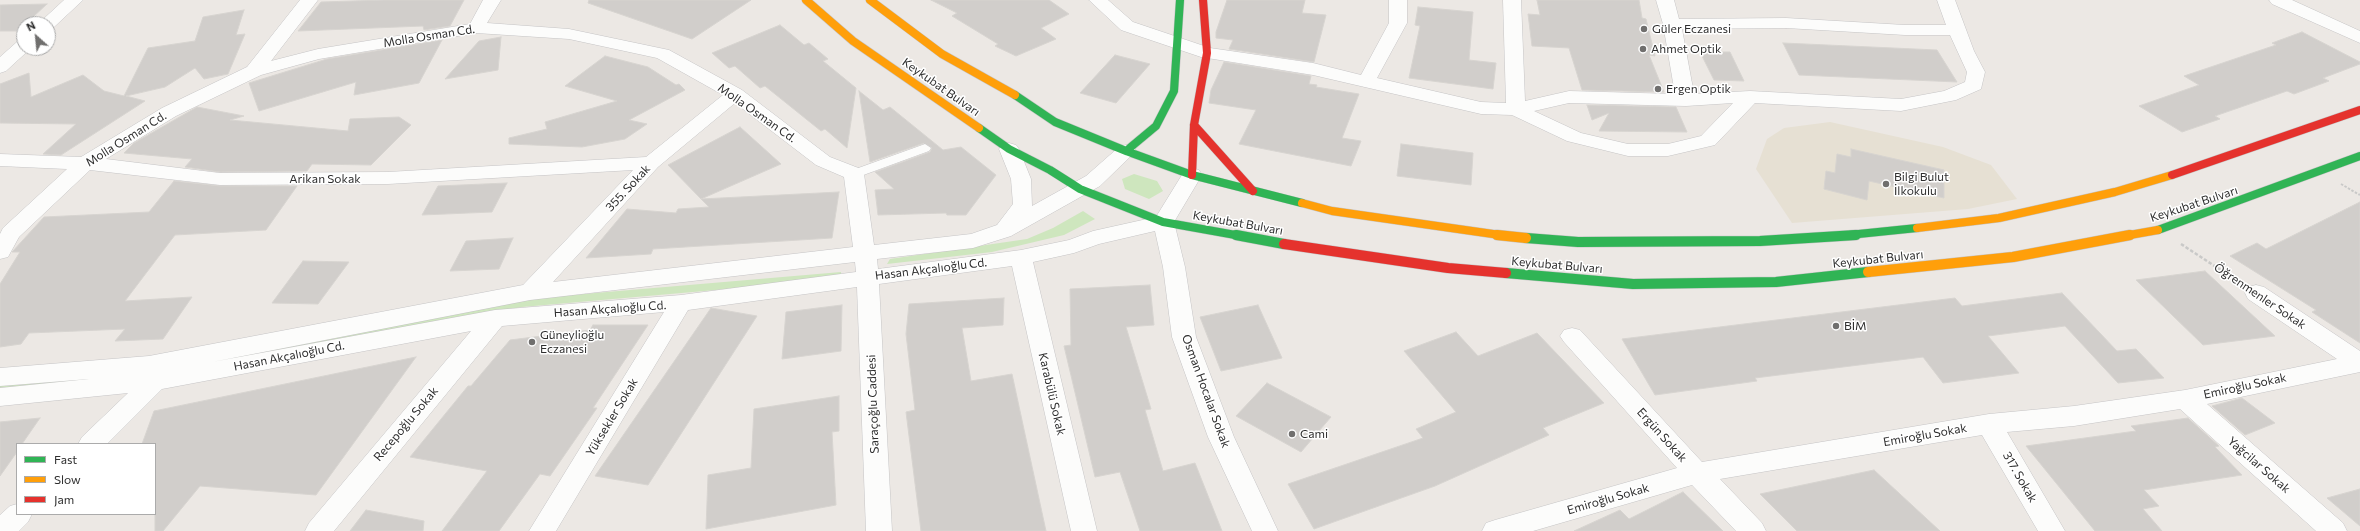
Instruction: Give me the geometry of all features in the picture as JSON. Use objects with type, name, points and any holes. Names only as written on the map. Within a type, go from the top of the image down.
[{"type":"main road","name":"Keykubat Bulvarı","points":[[806,0],[853,41],[1009,149],[1050,170],[1080,189],[1163,222],[1312,249],[1448,268],[1633,284],[1776,282],[2013,257],[2160,230],[2360,156]]},
{"type":"main road","name":"Keykubat Bulvarı","points":[[870,0],[942,54],[1010,91],[1055,122],[1126,151],[1192,175],[1332,211],[1494,235],[1578,242],[1760,241],[1860,235],[1999,218],[2115,192],[2195,168],[2360,110]]},
{"type":"main road","points":[[1126,151],[1156,126],[1174,91],[1180,0]]},
{"type":"main road","points":[[1192,175],[1194,126],[1207,53],[1203,0]]},
{"type":"main road","points":[[1194,126],[1253,191]]},
{"type":"street","points":[[56,16],[74,0]]},
{"type":"street","points":[[254,71],[308,0]]},
{"type":"street","points":[[476,28],[492,0]]},
{"type":"street","points":[[1098,0],[1127,26],[1207,53],[1313,69],[1367,80],[1411,93],[1481,108],[1516,109],[1569,97],[1686,100],[1750,97],[1901,105],[1949,96],[1974,85],[1976,72],[1965,51],[1946,0]]},
{"type":"street","points":[[1367,80],[1398,22],[1398,0]]},
{"type":"street","points":[[1512,0],[1516,109]]},
{"type":"street","points":[[1665,0],[1672,24],[1686,100]]},
{"type":"street","points":[[2278,0],[2360,38]]},
{"type":"street","points":[[1672,24],[1786,23],[1905,30],[1958,30]]},
{"type":"street","name":"Molla Osman Cd.","points":[[0,252],[11,233],[85,163],[169,112],[254,71],[318,54],[476,28],[569,34],[663,54],[735,94],[823,161],[854,174]]},
{"type":"street","points":[[0,67],[16,52]]},
{"type":"street","name":"355. Sokak","points":[[530,292],[651,163],[735,94]]},
{"type":"street","points":[[1516,109],[1574,137],[1628,150],[1668,150],[1708,141],[1750,97]]},
{"type":"street","points":[[1003,231],[1023,204],[1021,179],[1009,149]]},
{"type":"street","name":"Hasan Akçalıoğlu Cd.","points":[[0,377],[149,365],[530,292],[863,252],[973,241],[1003,231],[1080,189],[1093,181],[1126,151]]},
{"type":"street","name":"Arikan Sokak","points":[[0,160],[85,163],[227,179],[388,178],[651,163]]},
{"type":"street","points":[[854,174],[863,252],[868,277]]},
{"type":"street","points":[[1163,222],[1192,175]]},
{"type":"street","name":"Hasan Akçalıoğlu Cd.","points":[[0,397],[155,381],[495,318],[681,303],[1021,257],[1074,246],[1094,238],[1163,222]]},
{"type":"street","name":"Osman Hocalar Sokak","points":[[1163,222],[1174,267],[1184,337],[1221,437],[1265,531]]},
{"type":"street","name":"Karabülü Sokak","points":[[1021,257],[1084,531]]},
{"type":"street","name":"Saraçoğlu Caddesi","points":[[868,277],[879,531]]},
{"type":"street","name":"Öğrenmenler Sokak","points":[[2256,293],[2360,363]]},
{"type":"street","name":"Yüksekler Sokak","points":[[542,531],[681,303]]},
{"type":"street","name":"Recepoğlu Sokak","points":[[318,531],[495,318]]},
{"type":"street","name":"Ergün Sokak","points":[[1572,336],[1697,473],[1753,531]]},
{"type":"street","name":"Emiroğlu Sokak","points":[[1495,531],[1697,473],[1989,424],[2074,416],[2185,399],[2360,363]]},
{"type":"street","points":[[91,443],[155,381]]},
{"type":"street","name":"Yağcilar Sokak","points":[[2185,399],[2334,531]]},
{"type":"street","name":"317. Sokak","points":[[1989,424],[2052,531]]},
{"type":"street","points":[[1,531],[18,515]]},
{"type":"lane","points":[[854,174],[925,148]]},
{"type":"path","name":"Öğrenmenler Sokak","points":[[2160,230],[2256,293]]},
{"type":"shaded area","name":"Bilgi Bulut İlkokulu","points":[[1830,122],[1943,147],[1991,165],[2017,199],[1968,209],[1792,223],[1756,169],[1767,139],[1784,128]]},
{"type":"green space","points":[[1134,174],[1157,181],[1163,191],[1149,199],[1125,189],[1122,179]]},
{"type":"green space","points":[[1083,211],[1095,219],[1064,235],[992,252],[887,264],[890,259],[1027,239],[1053,228]]},
{"type":"green space","points":[[841,272],[841,279],[522,307],[160,374],[0,389],[0,383],[525,299]]},
{"type":"building","points":[[464,0],[450,26],[424,30],[423,26],[298,31],[321,2]]},
{"type":"building","points":[[589,0],[751,0],[692,39],[588,3]]},
{"type":"building","points":[[931,0],[1049,0],[1069,14],[1041,28],[1056,39],[1016,56],[995,46],[998,44],[952,16],[957,13]]},
{"type":"building","points":[[1227,0],[1305,0],[1302,13],[1326,15],[1314,62],[1229,49],[1233,40],[1216,38],[1216,32]]},
{"type":"building","points":[[1537,0],[1639,0],[1642,18],[1646,19],[1655,56],[1649,55],[1664,92],[1582,90],[1569,48],[1532,46],[1528,14],[1540,15]]},
{"type":"building","points":[[47,4],[34,16],[16,16],[16,31],[0,31],[0,5]]},
{"type":"building","points":[[1418,7],[1473,12],[1469,60],[1496,63],[1493,89],[1409,78],[1420,26],[1415,25]]},
{"type":"building","points":[[244,10],[236,35],[245,34],[228,74],[204,79],[195,68],[165,87],[126,96],[145,101],[61,155],[43,154],[76,124],[0,123],[0,84],[29,73],[31,97],[83,75],[104,91],[124,96],[148,48],[195,41],[203,17]]},
{"type":"building","points":[[780,25],[804,45],[809,43],[828,59],[823,61],[856,88],[847,148],[825,129],[821,131],[765,86],[760,88],[735,66],[729,68],[712,53]]},
{"type":"building","points":[[2302,32],[2360,62],[2360,64],[2323,78],[2329,81],[2294,94],[2287,91],[2215,116],[2220,119],[2182,132],[2139,106],[2199,85],[2184,76],[2276,45],[2272,43]]},
{"type":"building","points":[[501,37],[498,70],[445,79],[479,41]]},
{"type":"building","points":[[442,40],[419,83],[354,95],[356,82],[259,111],[249,83],[327,59]]},
{"type":"building","points":[[1783,43],[1937,50],[1957,82],[1799,75]]},
{"type":"building","points":[[1700,52],[1730,52],[1744,81],[1714,80]]},
{"type":"building","points":[[1115,55],[1150,64],[1116,103],[1080,93]]},
{"type":"building","points":[[605,56],[648,67],[676,85],[679,84],[685,90],[629,120],[647,124],[625,139],[582,147],[509,144],[509,138],[547,129],[545,122],[617,101],[565,86]]},
{"type":"building","points":[[1224,62],[1311,76],[1309,84],[1317,85],[1316,87],[1359,94],[1342,138],[1361,141],[1351,166],[1239,144],[1256,110],[1209,103],[1211,90]]},
{"type":"building","points":[[859,91],[883,110],[890,107],[943,150],[961,147],[996,175],[966,215],[947,215],[946,213],[878,215],[875,190],[894,189],[875,172],[930,152],[932,148],[924,143],[870,162]]},
{"type":"building","points":[[1587,105],[1676,107],[1687,132],[1599,131],[1609,113],[1592,120]]},
{"type":"building","points":[[197,107],[244,116],[230,120],[348,131],[350,119],[399,117],[411,125],[371,165],[312,164],[307,171],[220,172],[185,167],[192,159],[124,153],[134,143]]},
{"type":"building","points":[[740,127],[781,164],[701,199],[668,165]]},
{"type":"building","points":[[1401,144],[1473,153],[1471,185],[1397,176]]},
{"type":"building","points":[[1851,149],[1944,170],[1944,198],[1869,181],[1867,200],[1824,189],[1826,171],[1835,173],[1837,154],[1851,157]]},
{"type":"building","points":[[174,181],[220,186],[297,186],[266,230],[175,235],[125,301],[192,297],[163,339],[115,341],[125,329],[29,333],[21,344],[0,347],[0,284],[20,252],[12,252],[44,217],[149,212]]},
{"type":"building","points":[[507,183],[492,212],[422,215],[438,186]]},
{"type":"building","points":[[839,192],[832,238],[653,249],[651,254],[586,258],[627,209],[676,213],[678,209],[709,207],[701,199]]},
{"type":"building","points":[[2360,202],[2360,343],[2312,312],[2316,310],[2230,256],[2257,243],[2266,249]]},
{"type":"building","points":[[513,238],[499,269],[450,271],[466,241]]},
{"type":"building","points":[[303,261],[349,262],[318,304],[272,303]]},
{"type":"building","points":[[2205,271],[2275,336],[2203,345],[2136,280]]},
{"type":"building","points":[[1150,285],[1154,325],[1126,327],[1151,409],[1145,410],[1163,471],[1195,463],[1222,531],[1140,531],[1120,472],[1095,477],[1064,346],[1071,345],[1070,289]]},
{"type":"building","points":[[2062,293],[2117,351],[2136,349],[2164,378],[2118,383],[2065,326],[1988,336],[2019,373],[1943,383],[1923,357],[1755,378],[1757,381],[1655,395],[1622,339],[1955,298],[1962,306]]},
{"type":"building","points":[[1004,298],[1003,325],[962,328],[971,381],[1012,374],[1046,531],[921,531],[906,412],[915,410],[906,334],[909,304]]},
{"type":"building","points":[[842,305],[841,351],[782,359],[786,312]]},
{"type":"building","points":[[1258,305],[1282,358],[1221,371],[1200,317]]},
{"type":"building","points":[[711,308],[757,316],[648,485],[595,476]]},
{"type":"building","points":[[593,325],[648,325],[593,408],[597,408],[550,476],[540,474],[499,531],[442,531],[487,471],[410,457],[468,386],[471,386],[510,340],[590,330]]},
{"type":"building","points":[[1456,332],[1478,356],[1537,333],[1604,403],[1543,428],[1549,435],[1435,486],[1314,529],[1288,484],[1423,438],[1416,429],[1456,412],[1404,351]]},
{"type":"building","points":[[416,357],[316,495],[200,486],[163,531],[155,531],[156,443],[142,443],[154,411]]},
{"type":"building","name":"Cami","points":[[1267,383],[1331,417],[1301,452],[1236,416]]},
{"type":"building","points":[[839,396],[839,431],[832,432],[836,505],[706,529],[708,475],[751,468],[754,409]]},
{"type":"building","points":[[2242,398],[2275,423],[2245,435],[2212,406]]},
{"type":"building","points":[[40,418],[23,443],[16,443],[16,453],[0,476],[0,422]]},
{"type":"building","points":[[2188,418],[2219,446],[2215,447],[2242,475],[2144,490],[2159,506],[2143,509],[2162,531],[2095,531],[2026,446],[2136,431],[2131,426]]},
{"type":"building","points":[[1874,470],[1940,531],[1797,531],[1760,494]]},
{"type":"building","points":[[2360,489],[2360,526],[2327,498]]},
{"type":"building","points":[[1683,492],[1723,531],[1574,531],[1620,510],[1629,519]]},
{"type":"building","points":[[366,510],[424,521],[423,531],[350,531]]},
{"type":"traffic: fast","points":[[1126,151],[1156,126],[1174,91],[1180,0]]},
{"type":"traffic: fast","points":[[1015,95],[1055,122],[1126,151],[1192,175],[1302,203]]},
{"type":"traffic: fast","points":[[979,128],[1009,149],[1050,170],[1080,189],[1163,222],[1284,244]]},
{"type":"traffic: fast","points":[[2158,230],[2360,156]]},
{"type":"traffic: fast","points":[[1526,238],[1578,242],[1760,241],[1860,235],[1917,228]]},
{"type":"traffic: fast","points":[[1506,273],[1633,284],[1776,282],[1868,272]]},
{"type":"traffic: slow","points":[[806,0],[853,41],[979,128]]},
{"type":"traffic: slow","points":[[870,0],[942,54],[1015,95]]},
{"type":"traffic: slow","points":[[1917,228],[1999,218],[2115,192],[2172,175]]},
{"type":"traffic: slow","points":[[1302,203],[1332,211],[1494,235],[1526,238]]},
{"type":"traffic: slow","points":[[1868,272],[2013,257],[2158,230]]},
{"type":"traffic: jam","points":[[1192,175],[1194,125],[1207,53],[1203,0]]},
{"type":"traffic: jam","points":[[2172,175],[2360,110]]},
{"type":"traffic: jam","points":[[1194,125],[1253,191]]},
{"type":"traffic: jam","points":[[1284,244],[1448,268],[1506,273]]},
{"type":"place","name":"Güler Eczanesi","points":[[1644,29]]},
{"type":"place","name":"Ahmet Optik","points":[[1643,49]]},
{"type":"place","name":"Ergen Optik","points":[[1658,89]]},
{"type":"place","name":"Bilgi Bulut İlkokulu","points":[[1886,184]]},
{"type":"place","name":"BİM","points":[[1836,326]]},
{"type":"place","name":"Güneylioğlu Eczanesi","points":[[532,342]]},
{"type":"place","name":"Cami","points":[[1292,434]]}]
